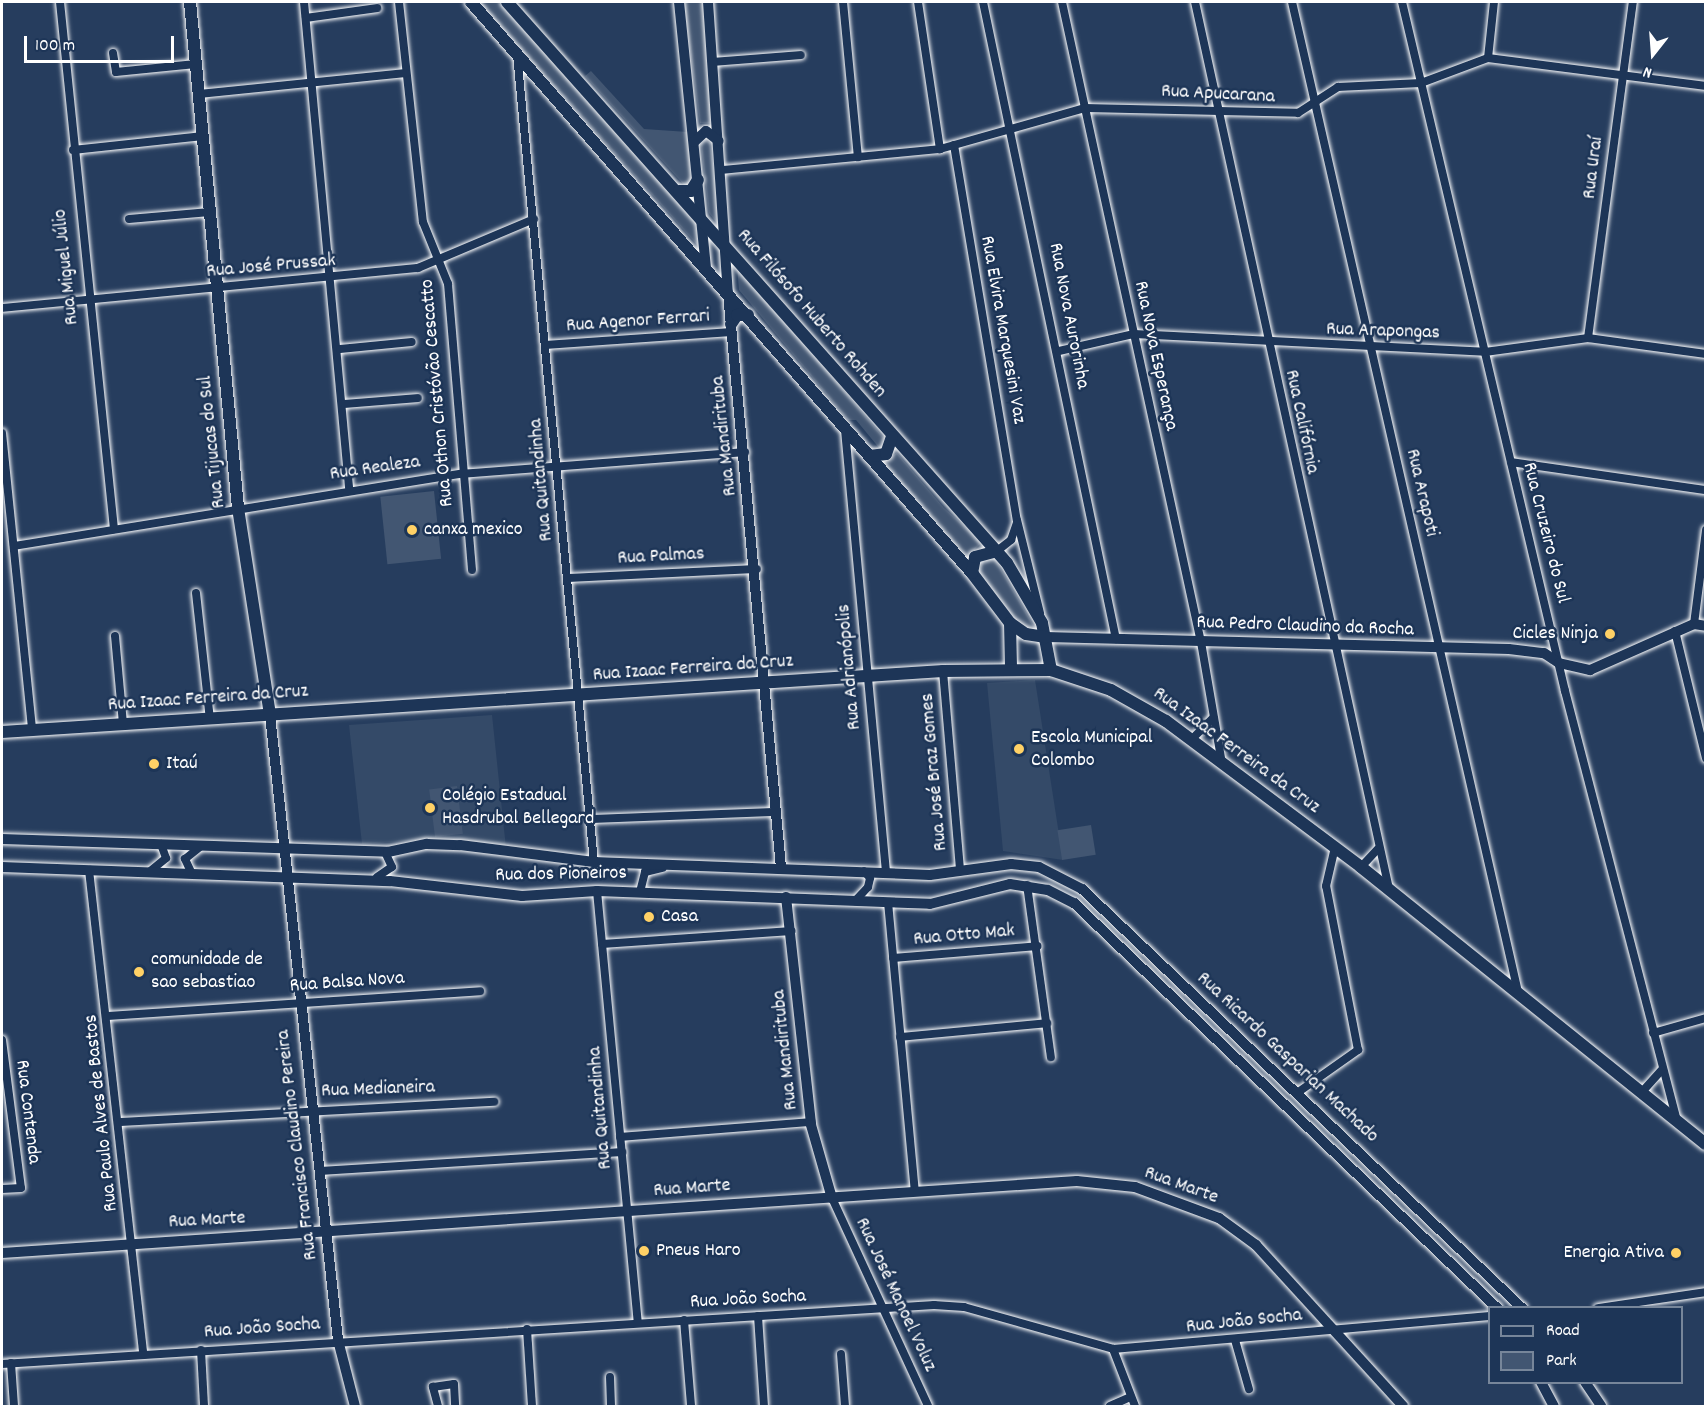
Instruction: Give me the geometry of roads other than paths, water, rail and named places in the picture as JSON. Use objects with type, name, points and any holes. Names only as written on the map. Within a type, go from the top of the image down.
[{"type":"main road","name":"Rua Tijucas do Sul","points":[[190,2],[238,508],[270,715]]},
{"type":"main road","points":[[471,2],[972,573],[1010,623],[1026,634],[1046,637]]},
{"type":"main road","name":"Rua Filósofo Huberto Rohden","points":[[507,2],[729,247],[892,437],[997,551],[1042,623],[1051,670]]},
{"type":"main road","points":[[679,191],[691,191],[698,180]]},
{"type":"main road","points":[[732,328],[737,315],[748,315]]},
{"type":"main road","points":[[868,455],[886,454],[892,437]]},
{"type":"main road","points":[[972,573],[975,558],[997,551]]},
{"type":"main road","points":[[1010,623],[1011,667]]},
{"type":"main road","name":"Rua Izaac Ferreira da Cruz","points":[[2,732],[867,678],[943,671],[1011,667],[1051,670],[1111,690],[1191,740],[1361,867],[1706,1144]]},
{"type":"street","name":"Rua Miguel Júlio","points":[[60,2],[86,301],[114,529]]},
{"type":"street","points":[[304,2],[340,349],[349,489]]},
{"type":"street","name":"Rua Othon Cristóvão Cescatto","points":[[399,2],[423,222],[448,284],[461,474],[472,570]]},
{"type":"street","points":[[679,2],[706,270]]},
{"type":"street","name":"Rua Mandirituba","points":[[708,2],[729,247],[728,293],[757,569],[781,868]]},
{"type":"street","points":[[843,2],[858,157]]},
{"type":"street","points":[[918,2],[940,149]]},
{"type":"street","name":"Rua Nova Aurorinha","points":[[983,2],[1014,128],[1116,639]]},
{"type":"street","name":"Rua Nova Esperança","points":[[1062,2],[1201,642],[1222,763]]},
{"type":"street","name":"Rua Califórnia","points":[[1195,2],[1220,110],[1332,646],[1389,891]]},
{"type":"street","name":"Rua Arapoti","points":[[1292,2],[1518,993]]},
{"type":"street","name":"Rua Cruzeiro do Sul","points":[[1402,2],[1559,663],[1677,1122]]},
{"type":"street","points":[[1488,58],[1494,2]]},
{"type":"street","name":"Rua Uraí","points":[[1588,338],[1633,2]]},
{"type":"street","points":[[306,18],[378,8]]},
{"type":"street","name":"Rua Quitandinha","points":[[517,52],[594,862]]},
{"type":"street","points":[[113,53],[116,72],[196,64]]},
{"type":"street","points":[[712,62],[801,55]]},
{"type":"street","name":"Rua Apucarana","points":[[722,170],[940,149],[1085,108],[1298,113],[1338,87],[1420,83],[1488,58],[1706,86]]},
{"type":"street","points":[[199,94],[406,73]]},
{"type":"street","points":[[521,95],[525,78],[537,75]]},
{"type":"street","points":[[694,143],[706,131],[719,141]]},
{"type":"street","points":[[73,150],[203,136]]},
{"type":"street","name":"Rua Elvira Marquesini Vaz","points":[[954,145],[1017,520],[1042,623]]},
{"type":"street","points":[[129,219],[210,212]]},
{"type":"street","name":"Rua José Prussak","points":[[2,308],[333,279],[418,268],[438,256],[534,219]]},
{"type":"street","name":"Rua Agenor Ferrari","points":[[545,345],[732,328]]},
{"type":"street","name":"Rua Arapongas","points":[[1059,351],[1134,334],[1371,350],[1485,352],[1588,338],[1706,354]]},
{"type":"street","points":[[340,349],[412,342]]},
{"type":"street","points":[[345,404],[418,398]]},
{"type":"street","name":"Rua Adrianópolis","points":[[845,430],[886,871]]},
{"type":"street","points":[[2,433],[32,730]]},
{"type":"street","name":"Rua Realeza","points":[[14,546],[349,489],[461,474],[557,463],[745,452]]},
{"type":"street","points":[[848,460],[868,455]]},
{"type":"street","points":[[1511,462],[1706,490]]},
{"type":"street","points":[[997,551],[1011,540],[1017,520]]},
{"type":"street","points":[[1706,530],[1694,624],[1706,626]]},
{"type":"street","name":"Rua Palmas","points":[[567,578],[757,569]]},
{"type":"street","points":[[196,592],[210,719]]},
{"type":"street","name":"Rua Pedro Claudino da Rocha","points":[[1046,637],[1532,651],[1559,663],[1590,670],[1694,624]]},
{"type":"street","points":[[1675,631],[1706,758]]},
{"type":"street","points":[[116,636],[123,724]]},
{"type":"street","name":"Rua José Braz Gomes","points":[[943,671],[960,871]]},
{"type":"street","name":"Rua Tijucas do Sul","points":[[270,715],[286,878]]},
{"type":"street","points":[[1191,740],[1214,718]]},
{"type":"street","points":[[590,819],[775,812]]},
{"type":"street","name":"Rua dos Pioneiros","points":[[2,839],[385,852],[427,844],[460,845],[594,862],[886,871],[960,871],[1011,864]]},
{"type":"street","points":[[149,872],[165,858],[161,844]]},
{"type":"street","points":[[192,874],[185,860],[188,852],[204,846]]},
{"type":"street","points":[[1297,1093],[1358,1050],[1326,886],[1335,847]]},
{"type":"street","points":[[1361,867],[1378,849]]},
{"type":"street","points":[[344,880],[385,876],[392,867],[385,852]]},
{"type":"street","name":"Rua Ricardo Gasparian Machado","points":[[1011,864],[1039,867],[1082,889],[1520,1306]]},
{"type":"street","points":[[640,892],[645,872],[693,866]]},
{"type":"street","name":"Rua dos Pioneiros","points":[[2,867],[344,880],[490,895],[597,891],[888,902],[958,901],[1010,884]]},
{"type":"street","name":"Rua Paulo Alves de Bastos","points":[[89,870],[120,1122],[143,1354]]},
{"type":"street","points":[[855,901],[868,887],[870,878],[863,870]]},
{"type":"street","name":"Rua Francisco Claudino Pereira","points":[[286,878],[338,1340],[356,1407]]},
{"type":"street","name":"Rua Ricardo Gasparian Machado","points":[[1010,884],[1027,885],[1074,903],[1495,1306]]},
{"type":"street","points":[[1027,885],[1038,946],[1051,1057]]},
{"type":"street","name":"Rua Quitandinha","points":[[597,891],[638,1323]]},
{"type":"street","name":"Rua Mandirituba","points":[[786,897],[792,931],[811,1122],[832,1198]]},
{"type":"street","points":[[888,902],[915,1192]]},
{"type":"street","points":[[602,944],[792,931]]},
{"type":"street","name":"Rua Otto Mak","points":[[893,958],[1038,946]]},
{"type":"street","name":"Rua Balsa Nova","points":[[108,1016],[480,991]]},
{"type":"street","points":[[1653,1033],[1706,1017]]},
{"type":"street","points":[[900,1037],[1047,1023]]},
{"type":"street","name":"Rua Contenda","points":[[2,1040],[21,1188],[2,1189]]},
{"type":"street","points":[[1641,1093],[1662,1070]]},
{"type":"street","name":"Rua Medianeira","points":[[120,1122],[312,1109],[494,1102]]},
{"type":"street","points":[[621,1137],[811,1122]]},
{"type":"street","points":[[320,1171],[622,1152]]},
{"type":"street","name":"Rua Marte","points":[[2,1252],[326,1233],[1077,1181],[1135,1187],[1189,1204],[1256,1245],[1403,1407]]},
{"type":"street","name":"Rua José Manoel Voluz","points":[[832,1198],[885,1308],[928,1407]]},
{"type":"street","points":[[1612,1306],[1706,1292]]},
{"type":"street","name":"Rua João Socha","points":[[6,1363],[338,1340],[885,1308],[964,1307],[1113,1349],[1488,1316]]},
{"type":"street","points":[[758,1316],[764,1407]]},
{"type":"street","points":[[684,1320],[690,1407]]},
{"type":"street","points":[[527,1329],[532,1407]]},
{"type":"street","points":[[1235,1340],[1249,1389]]},
{"type":"street","points":[[1113,1349],[1135,1407]]},
{"type":"street","points":[[201,1350],[204,1407]]},
{"type":"street","points":[[841,1354],[845,1407]]},
{"type":"street","points":[[6,1363],[14,1407]]},
{"type":"street","points":[[610,1377],[611,1407]]},
{"type":"street","points":[[438,1407],[433,1387],[453,1384],[455,1407]]},
{"type":"street","points":[[1542,1384],[1554,1407]]},
{"type":"street","points":[[1586,1384],[1601,1407]]},
{"type":"street","points":[[1110,1407],[1130,1397]]},
{"type":"place","name":"canxa mexico","points":[[412,530]]},
{"type":"place","name":"Cicles Ninja","points":[[1610,634]]},
{"type":"place","name":"Escola Municipal Colombo","points":[[1019,749]]},
{"type":"place","name":"Itaú","points":[[154,764]]},
{"type":"place","name":"Colégio Estadual Hasdrubal Bellegard","points":[[430,808]]},
{"type":"place","name":"Casa","points":[[649,917]]},
{"type":"place","name":"comunidade de sao sebastiao","points":[[139,972]]},
{"type":"place","name":"Pneus Haro","points":[[644,1251]]},
{"type":"place","name":"Energia Ativa","points":[[1676,1253]]}]
